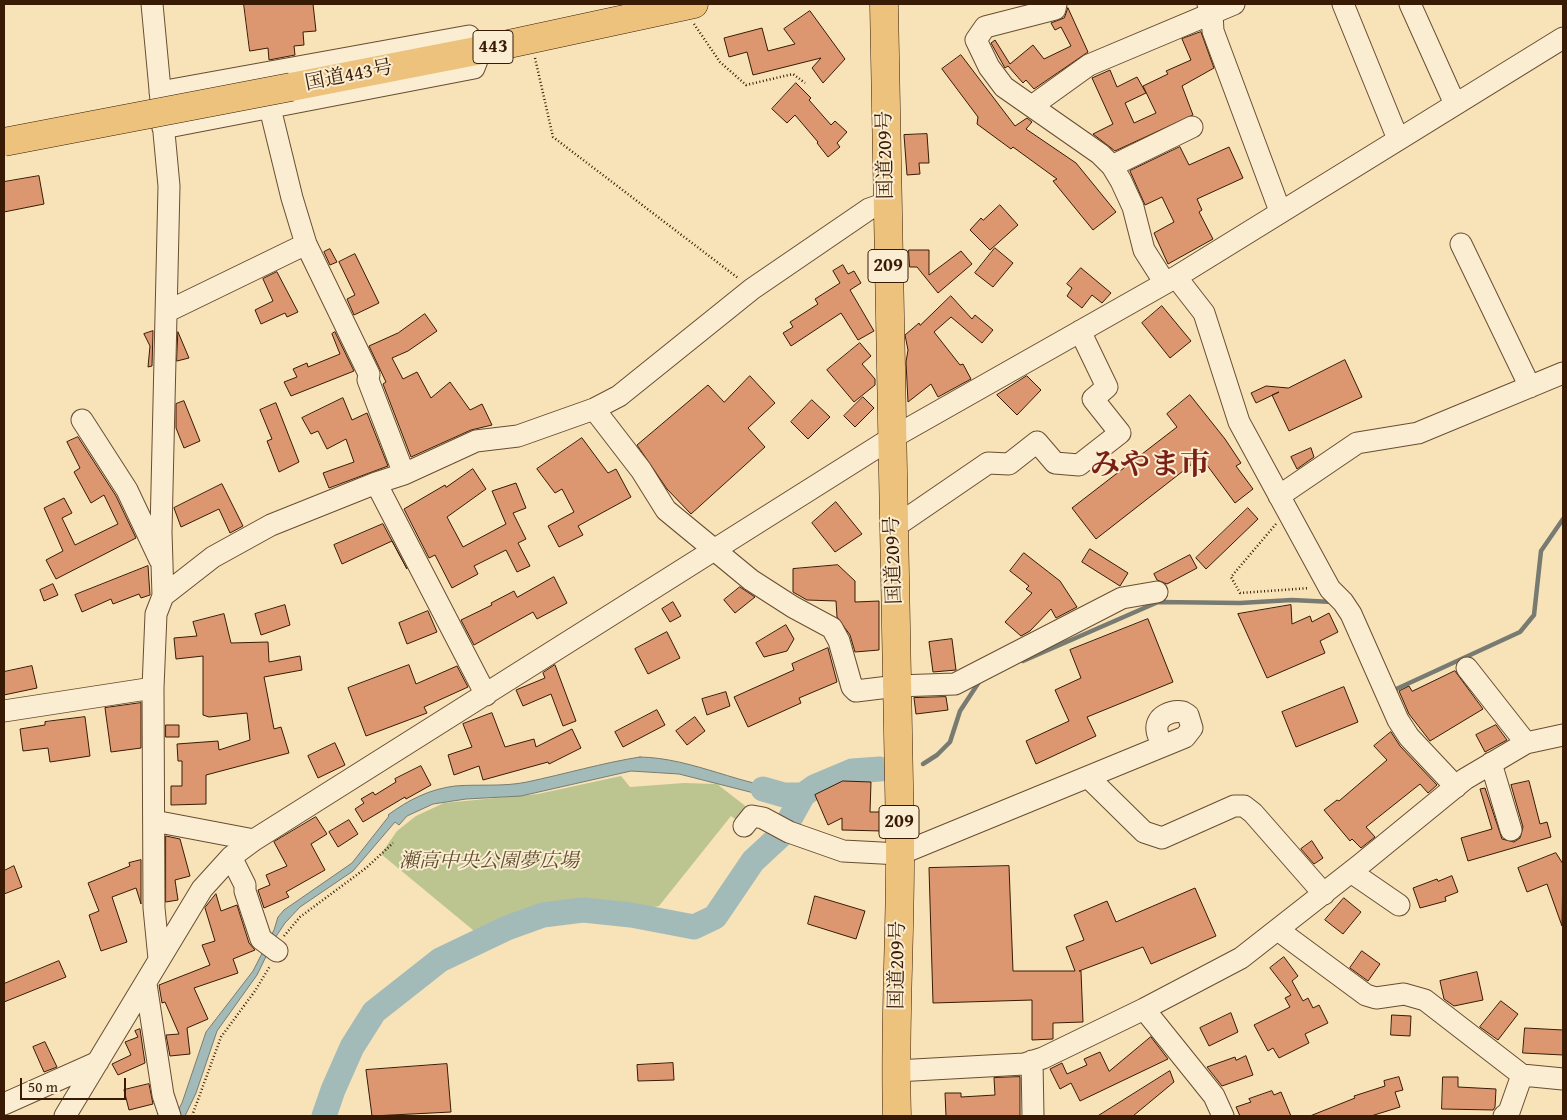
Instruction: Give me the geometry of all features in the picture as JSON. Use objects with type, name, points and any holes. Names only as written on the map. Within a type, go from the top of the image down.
[{"type":"highway","name":"国道209号","points":[[884,4],[890,439],[900,854],[896,1071],[897,1116]]},
{"type":"highway","name":"国道443号","points":[[4,142],[481,50],[688,5]]},
{"type":"street","points":[[152,4],[169,186],[162,565],[164,596]]},
{"type":"street","points":[[1056,4],[1055,9],[985,27],[976,40],[988,67],[1004,87],[1100,154],[1112,166],[1133,207],[1144,250],[1170,280],[1204,313],[1239,422],[1328,586],[1352,614],[1398,720],[1409,738],[1456,787]]},
{"type":"street","points":[[1032,106],[1062,81],[1089,65],[1210,8],[1234,4]]},
{"type":"street","points":[[1343,4],[1398,139]]},
{"type":"street","points":[[1410,4],[1455,104]]},
{"type":"street","points":[[1210,8],[1213,31],[1280,211]]},
{"type":"street","points":[[160,92],[469,36],[481,50],[474,68],[163,128]]},
{"type":"street","points":[[65,1116],[202,889],[231,857],[254,840],[890,439],[1170,280],[1563,38]]},
{"type":"street","points":[[270,108],[292,198],[306,244],[369,374],[368,380],[404,474]]},
{"type":"street","points":[[1112,166],[1192,127]]},
{"type":"street","points":[[159,959],[154,908],[153,688],[156,614],[164,596],[213,557],[244,538],[376,483],[404,474],[476,441],[518,436],[594,409],[619,396],[752,289],[869,209],[886,203]]},
{"type":"street","points":[[166,312],[306,244]]},
{"type":"street","points":[[1461,244],[1530,388]]},
{"type":"street","points":[[893,528],[988,463],[1009,464],[1038,442],[1055,464],[1079,465],[1120,433],[1093,399],[1107,387],[1080,331]]},
{"type":"street","points":[[1283,503],[1357,443],[1418,433],[1563,374]]},
{"type":"street","points":[[594,409],[641,470],[666,510],[716,549],[751,580],[793,607],[832,628],[839,641],[852,687],[856,691],[897,686],[955,684],[969,675],[1122,598],[1157,592]]},
{"type":"street","points":[[82,420],[127,490],[162,565]]},
{"type":"street","points":[[376,483],[486,695]]},
{"type":"street","points":[[1467,668],[1526,743]]},
{"type":"street","points":[[4,711],[153,688]]},
{"type":"street","points":[[896,1071],[1024,1064],[1044,1058],[1144,1009],[1241,958],[1324,894],[1456,787],[1490,763],[1526,743],[1563,735]]},
{"type":"street","points":[[744,826],[752,816],[763,818],[789,832],[843,851],[900,854],[1163,746]]},
{"type":"street","points":[[1490,763],[1511,830]]},
{"type":"street","points":[[1088,776],[1144,832],[1162,838],[1234,806],[1244,806],[1253,813],[1324,894]]},
{"type":"street","points":[[154,821],[254,840]]},
{"type":"street","points":[[231,857],[245,885],[245,891],[261,939],[277,951]]},
{"type":"street","points":[[1351,872],[1399,905]]},
{"type":"street","points":[[1278,930],[1366,995],[1376,998],[1404,994],[1425,1000],[1522,1075],[1563,1080]]},
{"type":"street","points":[[146,984],[163,1095],[170,1116]]},
{"type":"street","points":[[1144,1009],[1214,1096],[1223,1116]]},
{"type":"street","points":[[1032,1061],[1033,1116]]},
{"type":"street","points":[[4,1104],[98,1062]]},
{"type":"street","points":[[1504,1116],[1509,1112],[1522,1075]]},
{"type":"path","points":[[688,5],[720,62],[746,85],[793,74],[805,83]]},
{"type":"path","points":[[530,39],[553,137],[752,289]]},
{"type":"path","points":[[1283,503],[1231,576],[1240,593],[1328,586]]},
{"type":"green space","name":"瀬高中央公園夢広場","points":[[621,776],[630,787],[684,783],[717,784],[748,808],[738,821],[731,816],[659,906],[648,908],[595,902],[537,910],[479,935],[381,854],[397,831],[416,816],[444,803],[538,794]]},
{"type":"water","points":[[640,757],[680,762],[756,784],[796,790],[796,800],[754,793],[679,774],[631,771],[521,796],[466,799],[433,804],[407,816],[399,825],[395,822],[353,871],[300,907],[285,923],[275,938],[257,975],[217,1031],[196,1093],[185,1116],[175,1116],[182,1103],[206,1032],[253,971],[274,930],[278,917],[284,910],[352,863],[388,815],[420,796],[446,787],[518,784]]},
{"type":"building","points":[[244,4],[313,4],[316,31],[303,32],[304,45],[294,46],[295,55],[269,60],[268,48],[250,51]]},
{"type":"building","points":[[1068,8],[1088,52],[1034,89],[1026,80],[1023,83],[1008,66],[1005,68],[991,43],[995,40],[1010,64],[1033,45],[1044,59],[1071,46],[1061,27],[1055,30],[1051,23],[1064,18]]},
{"type":"building","points":[[810,11],[845,59],[823,83],[812,68],[821,58],[753,75],[747,52],[729,57],[724,38],[762,28],[768,51],[795,44],[784,29]]},
{"type":"building","points":[[1201,32],[1214,68],[1182,86],[1193,115],[1115,151],[1093,134],[1113,124],[1092,78],[1110,70],[1117,87],[1137,77],[1146,93],[1125,103],[1134,123],[1156,113],[1143,86],[1168,74],[1166,71],[1191,60],[1182,39]]},
{"type":"building","points":[[961,55],[1015,126],[1027,118],[1032,122],[1026,129],[1076,163],[1116,212],[1093,230],[1053,181],[1057,179],[977,124],[978,117],[942,69]]},
{"type":"building","points":[[796,83],[811,98],[809,100],[831,125],[835,121],[847,132],[837,143],[840,147],[828,157],[795,115],[787,123],[772,109]]},
{"type":"building","points":[[927,134],[929,163],[919,163],[920,174],[907,175],[904,135]]},
{"type":"building","points":[[1180,147],[1189,165],[1229,147],[1243,178],[1197,199],[1202,210],[1199,212],[1213,239],[1168,264],[1154,233],[1174,222],[1162,197],[1145,205],[1130,171]]},
{"type":"building","points":[[39,176],[44,204],[4,212],[4,182]]},
{"type":"building","points":[[1000,205],[1018,225],[990,250],[970,230],[981,218],[983,220]]},
{"type":"building","points":[[995,248],[1013,263],[993,287],[975,273]]},
{"type":"building","points":[[330,249],[337,262],[330,265],[324,252]]},
{"type":"building","points":[[909,250],[929,250],[929,275],[961,251],[972,264],[938,293],[917,267],[910,267]]},
{"type":"building","points":[[355,254],[379,303],[354,315],[347,299],[355,295],[339,262]]},
{"type":"building","points":[[843,265],[848,274],[854,271],[861,283],[850,290],[874,331],[858,340],[841,313],[791,346],[783,333],[793,327],[790,322],[818,304],[815,299],[840,283],[833,271]]},
{"type":"building","points":[[1081,268],[1111,293],[1102,303],[1092,295],[1082,308],[1067,296],[1072,288],[1067,284]]},
{"type":"building","points":[[277,272],[298,312],[287,317],[285,313],[261,324],[255,310],[273,301],[263,279]]},
{"type":"building","points":[[951,296],[972,319],[975,315],[993,330],[982,343],[951,317],[934,332],[960,365],[963,364],[971,379],[938,397],[931,384],[908,402],[906,362],[908,350],[905,335],[919,323],[920,325]]},
{"type":"building","points":[[1162,306],[1191,341],[1170,358],[1142,323]]},
{"type":"building","points":[[425,314],[437,331],[408,351],[392,358],[403,379],[417,372],[431,398],[450,382],[470,410],[482,404],[492,425],[471,430],[411,457],[383,384],[386,382],[369,346],[398,333]]},
{"type":"building","points":[[153,331],[152,366],[148,367],[150,346],[144,334]]},
{"type":"building","points":[[178,332],[189,358],[177,361]]},
{"type":"building","points":[[335,332],[354,371],[291,396],[284,382],[297,377],[293,369],[307,363],[308,367],[340,354],[332,334]]},
{"type":"building","points":[[860,343],[871,356],[862,364],[875,379],[875,385],[854,402],[827,370]]},
{"type":"building","points":[[1345,360],[1362,397],[1289,431],[1272,395],[1256,403],[1251,393],[1266,386],[1288,388]]},
{"type":"building","points":[[750,376],[775,403],[748,428],[765,447],[691,514],[667,489],[637,445],[708,385],[724,402]]},
{"type":"building","points":[[1027,376],[1041,390],[1017,415],[997,395]]},
{"type":"building","points":[[1190,395],[1225,439],[1241,463],[1236,466],[1253,489],[1235,503],[1201,457],[1096,539],[1072,508],[1177,427],[1167,414]]},
{"type":"building","points":[[863,397],[874,408],[855,427],[844,416]]},
{"type":"building","points":[[343,398],[352,420],[367,413],[388,466],[329,488],[323,473],[354,462],[346,439],[327,449],[318,431],[311,434],[302,418]]},
{"type":"building","points":[[812,400],[830,417],[808,439],[791,422]]},
{"type":"building","points":[[184,401],[200,441],[184,448],[176,428],[176,404]]},
{"type":"building","points":[[276,403],[299,462],[279,472],[267,441],[272,439],[260,410]]},
{"type":"building","points":[[78,437],[116,496],[136,538],[56,579],[46,560],[63,551],[44,508],[64,498],[72,513],[62,518],[75,545],[118,524],[104,495],[91,503],[74,472],[80,468],[67,442]]},
{"type":"building","points":[[582,438],[608,473],[616,469],[631,497],[578,526],[583,535],[559,547],[548,526],[574,512],[562,489],[555,493],[537,469]]},
{"type":"building","points":[[1311,448],[1314,457],[1297,469],[1291,457]]},
{"type":"building","points":[[473,469],[486,489],[447,517],[463,547],[506,524],[492,491],[516,483],[526,508],[513,513],[526,539],[518,543],[530,566],[517,572],[506,550],[474,566],[478,574],[452,588],[435,555],[429,558],[404,509],[445,485],[446,487]]},
{"type":"building","points":[[222,484],[243,526],[230,533],[219,509],[181,527],[174,508]]},
{"type":"building","points":[[836,502],[862,534],[835,552],[812,523]]},
{"type":"building","points":[[1248,508],[1258,519],[1206,569],[1196,558]]},
{"type":"building","points":[[383,524],[407,569],[392,541],[342,564],[334,545]]},
{"type":"building","points":[[1090,549],[1128,573],[1120,586],[1082,562]]},
{"type":"building","points":[[1024,553],[1060,581],[1077,607],[1056,618],[1051,609],[1030,631],[1021,636],[1005,622],[1032,593],[1026,589],[1029,586],[1010,571]]},
{"type":"building","points":[[1190,555],[1197,568],[1167,584],[1157,580],[1154,574]]},
{"type":"building","points":[[838,565],[855,581],[855,602],[879,601],[879,650],[855,652],[850,635],[837,617],[836,601],[807,600],[793,592],[793,569]]},
{"type":"building","points":[[148,566],[150,595],[141,598],[139,594],[113,604],[111,599],[82,612],[75,595]]},
{"type":"building","points":[[554,577],[567,603],[537,619],[533,612],[474,645],[461,620],[492,605],[491,603],[514,591],[517,597]]},
{"type":"building","points":[[53,584],[58,595],[44,601],[40,590]]},
{"type":"building","points":[[740,587],[755,597],[735,613],[724,600]]},
{"type":"building","points":[[673,602],[681,616],[670,622],[662,609]]},
{"type":"building","points":[[285,605],[290,625],[261,635],[255,614]]},
{"type":"building","points":[[1291,605],[1292,624],[1310,616],[1312,622],[1329,613],[1338,632],[1320,641],[1325,653],[1267,678],[1238,614]]},
{"type":"building","points":[[428,611],[437,632],[407,644],[399,623]]},
{"type":"building","points":[[224,614],[231,643],[268,642],[269,662],[300,656],[302,670],[264,677],[274,729],[281,727],[289,753],[206,775],[206,804],[171,805],[171,786],[182,786],[182,761],[178,761],[177,744],[218,741],[219,750],[250,740],[247,713],[209,717],[203,715],[203,656],[176,659],[174,638],[197,636],[193,622]]},
{"type":"building","points":[[1148,619],[1173,682],[1087,717],[1096,736],[1036,764],[1026,741],[1069,721],[1055,690],[1081,678],[1070,650]]},
{"type":"building","points":[[786,625],[794,639],[787,651],[764,657],[756,643]]},
{"type":"building","points":[[667,632],[680,658],[648,674],[635,649]]},
{"type":"building","points":[[952,639],[956,670],[933,672],[929,642]]},
{"type":"building","points":[[828,648],[837,682],[799,698],[801,703],[748,727],[734,697],[794,670],[792,664]]},
{"type":"building","points":[[409,665],[416,684],[457,666],[468,687],[424,707],[427,713],[366,736],[348,688]]},
{"type":"building","points":[[555,665],[576,721],[563,726],[551,694],[523,706],[516,690],[545,678],[543,673]]},
{"type":"building","points":[[32,666],[37,688],[4,695],[4,672]]},
{"type":"building","points":[[1455,671],[1483,709],[1430,741],[1409,714],[1399,691],[1409,686],[1412,691]]},
{"type":"building","points":[[1344,687],[1358,722],[1296,747],[1282,712]]},
{"type":"building","points":[[726,692],[730,706],[707,715],[702,699]]},
{"type":"building","points":[[946,697],[948,710],[916,714],[914,698]]},
{"type":"building","points":[[141,703],[141,748],[111,752],[105,708]]},
{"type":"building","points":[[657,710],[665,725],[623,747],[615,732]]},
{"type":"building","points":[[492,713],[505,747],[534,739],[536,747],[572,729],[581,748],[549,764],[548,762],[483,780],[479,766],[454,775],[448,755],[472,747],[463,724]]},
{"type":"building","points":[[85,717],[90,756],[50,762],[48,748],[23,751],[20,729],[45,725],[45,722]]},
{"type":"building","points":[[695,717],[705,731],[687,745],[676,731]]},
{"type":"building","points":[[166,725],[179,725],[179,737],[166,737]]},
{"type":"building","points":[[1496,725],[1507,740],[1485,752],[1476,735]]},
{"type":"building","points":[[1391,732],[1400,746],[1437,785],[1428,793],[1420,784],[1366,827],[1375,837],[1361,848],[1352,839],[1350,841],[1324,810],[1337,800],[1339,801],[1387,760],[1374,746]]},
{"type":"building","points":[[335,743],[345,765],[318,778],[308,756]]},
{"type":"building","points":[[421,766],[431,785],[406,799],[405,797],[363,822],[355,809],[364,803],[361,799],[373,792],[375,795],[396,782],[395,779]]},
{"type":"building","points":[[843,781],[871,782],[870,812],[882,812],[882,831],[842,830],[842,818],[828,825],[815,795]]},
{"type":"building","points":[[1529,781],[1540,824],[1547,822],[1551,837],[1468,861],[1461,838],[1492,829],[1480,789],[1485,788],[1502,839],[1514,842],[1520,838],[1523,827],[1511,785]]},
{"type":"building","points":[[316,817],[327,834],[311,844],[325,870],[286,892],[289,897],[264,908],[258,890],[270,885],[266,875],[287,866],[274,842]]},
{"type":"building","points":[[349,820],[358,834],[338,847],[329,832]]},
{"type":"building","points":[[166,836],[180,839],[190,876],[175,880],[178,900],[166,902]]},
{"type":"building","points":[[1312,841],[1323,858],[1314,864],[1301,849]]},
{"type":"building","points":[[1556,853],[1563,864],[1562,926],[1547,884],[1527,892],[1518,868]]},
{"type":"building","points":[[141,860],[141,904],[136,888],[112,897],[127,942],[101,951],[89,915],[99,911],[88,883],[130,866],[129,863]]},
{"type":"building","points":[[14,866],[22,887],[4,894],[4,871]]},
{"type":"building","points":[[1009,866],[1013,971],[1075,971],[1066,947],[1084,940],[1074,915],[1107,901],[1116,922],[1195,888],[1216,936],[1151,964],[1143,947],[1079,971],[1081,971],[1083,1022],[1053,1023],[1053,1039],[1032,1040],[1032,1000],[933,1003],[929,868]]},
{"type":"building","points":[[1452,876],[1458,892],[1445,897],[1446,901],[1420,908],[1413,888],[1437,879],[1438,881]]},
{"type":"building","points":[[216,894],[221,911],[237,905],[249,943],[255,950],[233,959],[238,973],[194,988],[208,1019],[187,1028],[190,1054],[170,1056],[166,1035],[179,1034],[165,1002],[162,1003],[159,985],[210,965],[202,945],[215,941],[205,908]]},
{"type":"building","points":[[815,896],[865,911],[856,939],[808,924]]},
{"type":"building","points":[[1344,898],[1361,912],[1343,934],[1325,920]]},
{"type":"building","points":[[1362,951],[1380,964],[1368,981],[1350,968]]},
{"type":"building","points":[[1284,957],[1298,976],[1292,981],[1303,1001],[1308,998],[1313,1008],[1319,1005],[1328,1023],[1305,1034],[1309,1043],[1279,1058],[1273,1048],[1268,1051],[1254,1025],[1290,1007],[1285,998],[1291,995],[1270,968]]},
{"type":"building","points":[[59,961],[66,977],[4,1002],[4,984]]},
{"type":"building","points":[[1477,972],[1483,1000],[1454,1006],[1444,999],[1440,981]]},
{"type":"building","points":[[1501,1001],[1518,1014],[1498,1040],[1480,1027]]},
{"type":"building","points":[[1231,1013],[1238,1032],[1209,1046],[1200,1028]]},
{"type":"building","points":[[1392,1015],[1411,1016],[1410,1036],[1391,1035]]},
{"type":"building","points":[[1525,1028],[1563,1030],[1563,1055],[1523,1053]]},
{"type":"building","points":[[140,1029],[145,1063],[118,1075],[112,1064],[131,1055],[125,1042],[138,1037],[135,1031]]},
{"type":"building","points":[[1151,1037],[1168,1059],[1080,1101],[1071,1083],[1060,1089],[1050,1069],[1062,1063],[1067,1074],[1087,1065],[1084,1059],[1100,1052],[1109,1071]]},
{"type":"building","points":[[45,1042],[57,1067],[44,1072],[33,1047]]},
{"type":"building","points":[[1246,1056],[1253,1075],[1222,1086],[1207,1067],[1235,1057],[1236,1060]]},
{"type":"building","points":[[673,1063],[674,1080],[638,1081],[637,1065]]},
{"type":"building","points":[[447,1064],[451,1112],[372,1116],[366,1070]]},
{"type":"building","points":[[1170,1071],[1174,1082],[1133,1116],[1098,1116]]},
{"type":"building","points":[[1020,1077],[1020,1116],[946,1116],[945,1093],[961,1093],[961,1097],[995,1095],[994,1078]]},
{"type":"building","points":[[1399,1077],[1403,1090],[1395,1092],[1400,1107],[1371,1116],[1310,1116],[1355,1098],[1354,1096],[1385,1086],[1384,1081]]},
{"type":"building","points":[[1443,1077],[1458,1077],[1458,1087],[1496,1089],[1495,1107],[1493,1110],[1442,1109]]},
{"type":"building","points":[[149,1084],[153,1104],[129,1110],[124,1090]]},
{"type":"building","points":[[1272,1091],[1274,1095],[1281,1092],[1291,1116],[1240,1116],[1236,1107],[1251,1102],[1249,1099]]},
{"type":"waterway","points":[[1392,691],[1520,632],[1534,615],[1541,551],[1563,519]]},
{"type":"waterway","points":[[1023,661],[1158,602],[1240,603],[1292,600],[1333,602]]},
{"type":"waterway","points":[[923,764],[937,755],[950,742],[960,711],[981,679]]},
{"type":"waterway","points":[[324,1116],[352,1047],[374,1012],[440,960],[507,928],[543,915],[583,910],[631,915],[694,927],[715,917],[753,861],[781,835],[803,795],[814,787],[852,771],[880,769]]},
{"type":"waterway","points":[[763,789],[784,795],[803,795]]},
{"type":"district","name":"みやま市","points":[[1150,466]]}]
